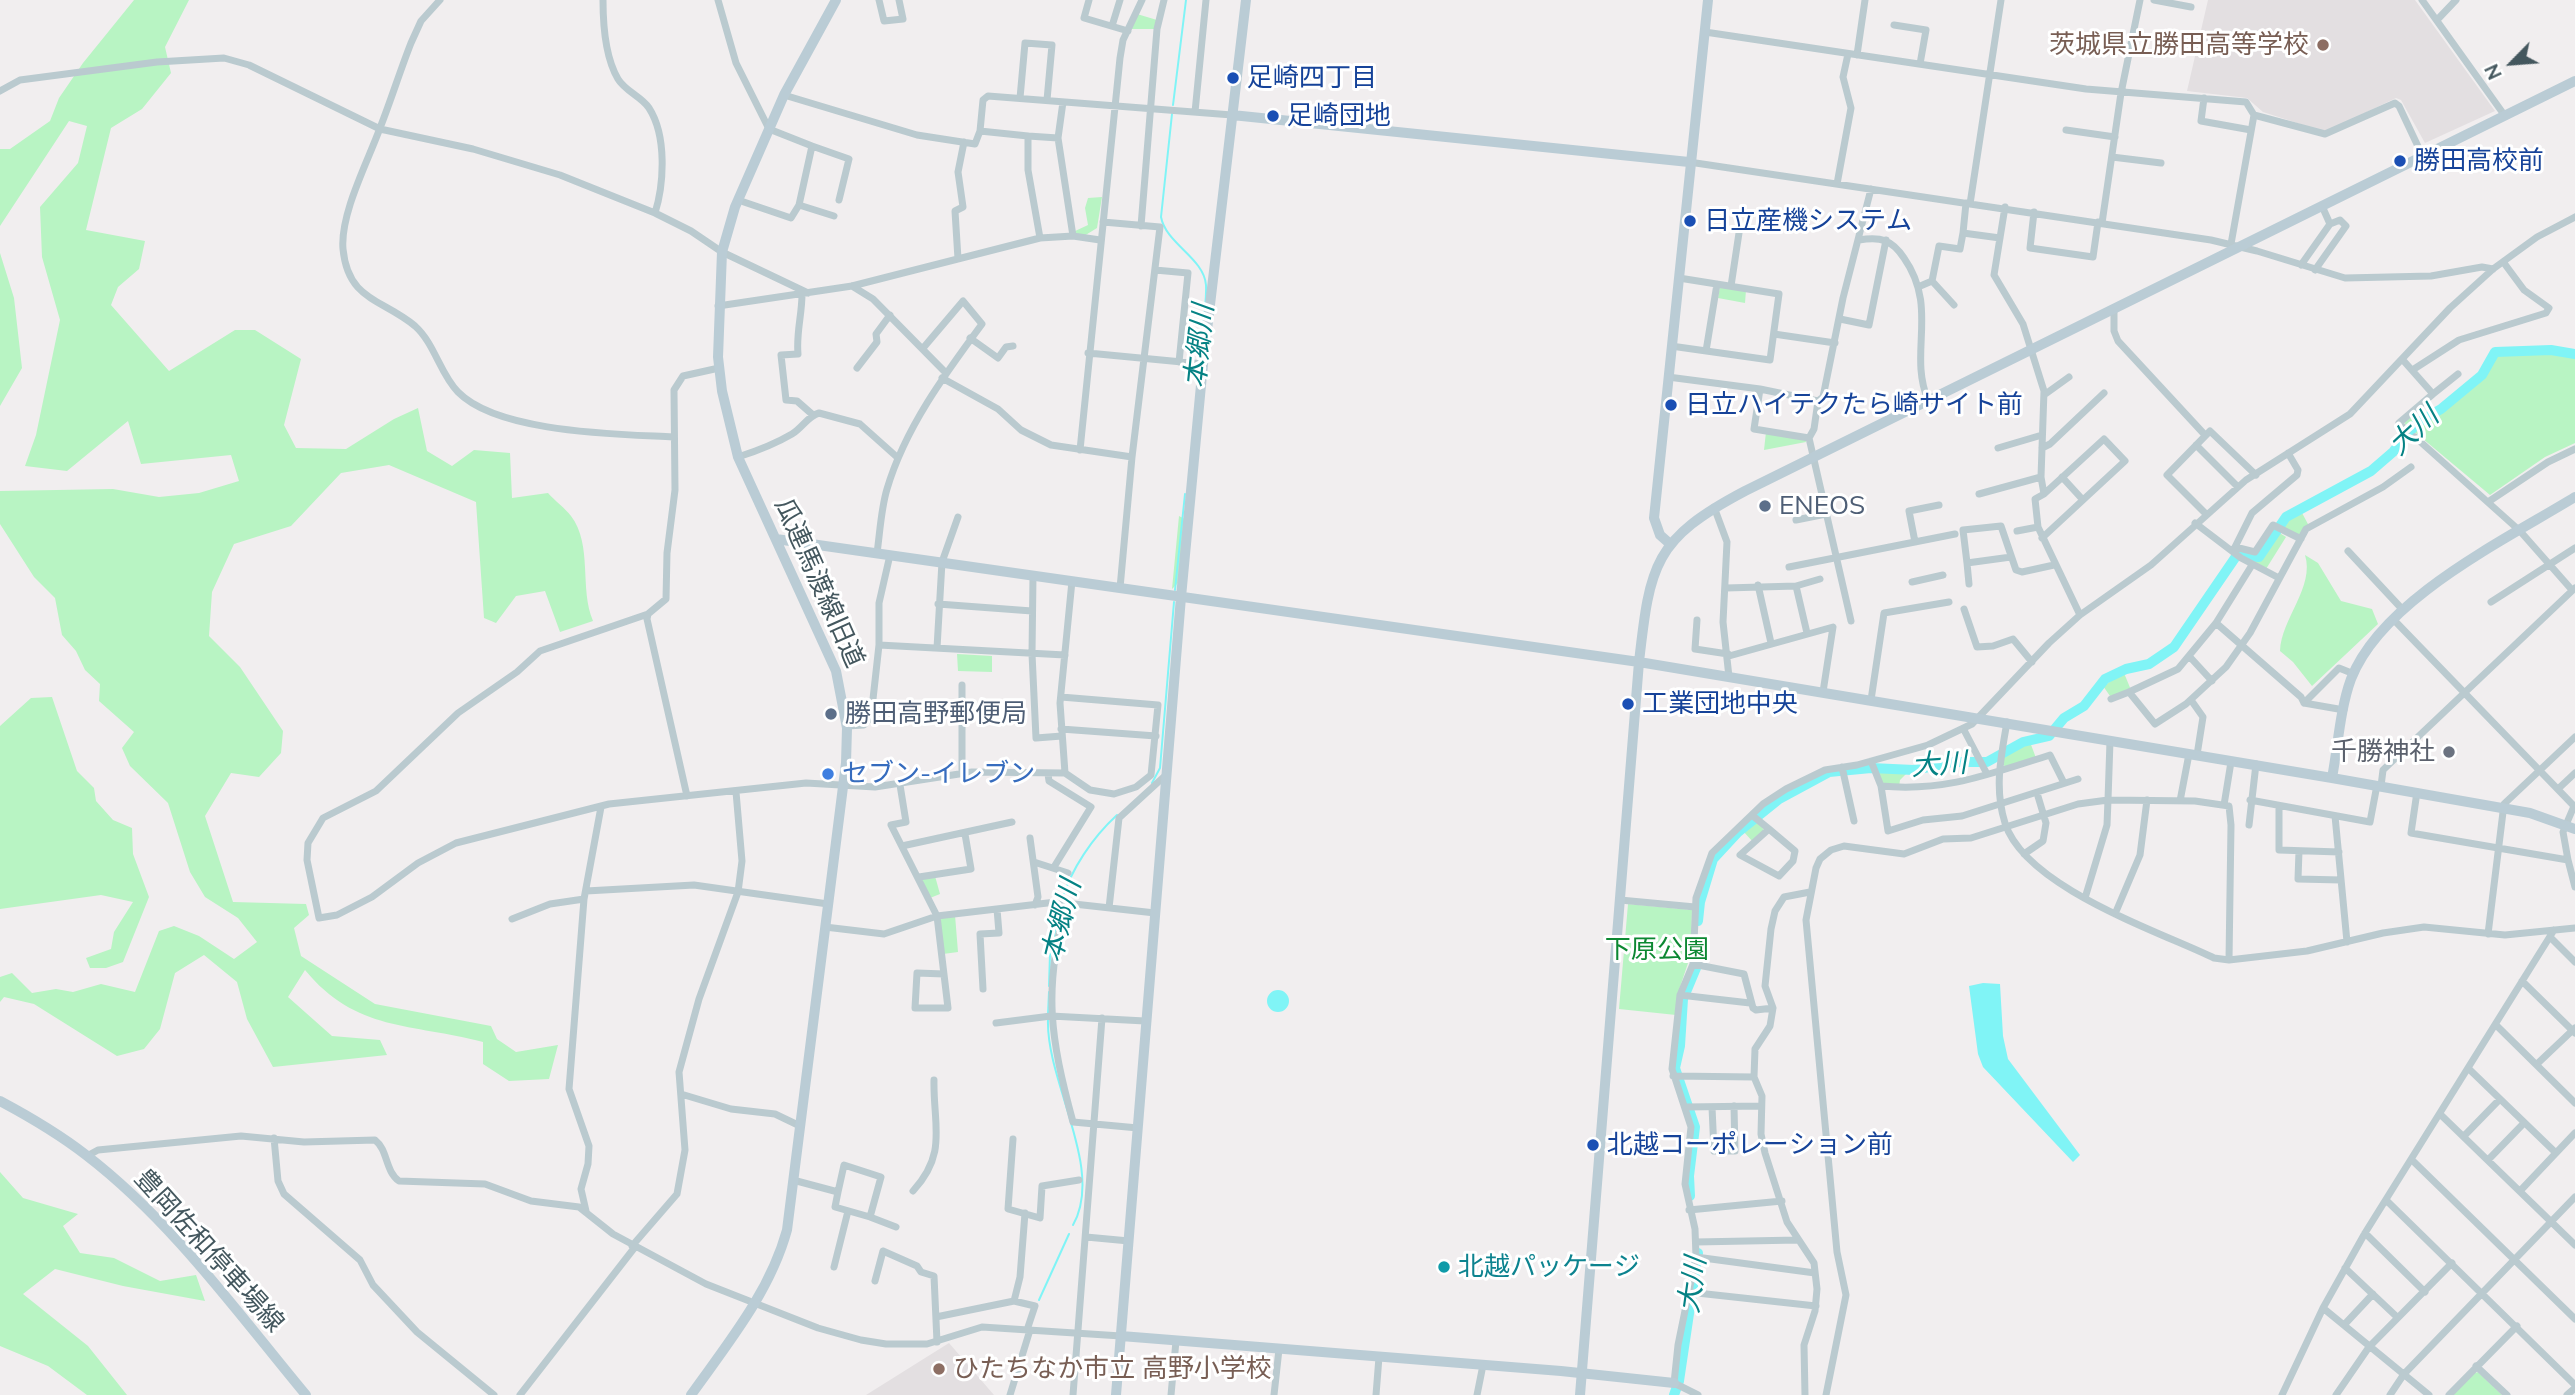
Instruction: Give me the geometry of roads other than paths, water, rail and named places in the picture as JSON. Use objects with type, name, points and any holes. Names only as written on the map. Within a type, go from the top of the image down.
[{"type":"street","points":[[440,0],[421,21],[358,184],[343,242],[347,270],[361,293],[414,325],[434,351],[456,390],[483,409],[543,426],[602,434],[673,436]]},
{"type":"street","points":[[603,0],[606,41],[618,79],[649,107],[656,126],[662,174],[655,214]]},
{"type":"street","points":[[718,0],[736,62],[769,129],[849,159],[839,200]]},
{"type":"street","name":"瓜連馬渡線旧道","points":[[691,1395],[756,1301],[780,1254],[793,1180],[843,786],[847,726],[843,695],[829,652],[738,457],[719,368],[718,306],[722,252],[738,200],[784,95],[836,0]]},
{"type":"street","points":[[879,0],[884,21],[903,19],[899,0]]},
{"type":"street","points":[[1088,0],[1084,18],[1128,31]]},
{"type":"street","points":[[1112,26],[1120,0]]},
{"type":"street","points":[[1080,450],[1120,58],[1142,0]]},
{"type":"street","points":[[1141,226],[1157,29],[1164,0]]},
{"type":"street","points":[[1195,112],[1206,0]]},
{"type":"street","points":[[1116,1395],[1156,913],[1162,779],[1181,597],[1198,364],[1245,0]]},
{"type":"street","points":[[1669,543],[1660,535],[1654,518],[1689,162],[1709,0]]},
{"type":"street","points":[[1837,184],[1850,108],[1843,77],[1853,54],[1865,0]]},
{"type":"street","points":[[1932,281],[1939,246],[1961,248],[2001,0]]},
{"type":"street","points":[[2034,212],[2030,248],[2093,257],[2140,0]]},
{"type":"street","points":[[2154,0],[2191,7]]},
{"type":"street","points":[[2422,0],[2505,116]]},
{"type":"street","points":[[2437,20],[2455,0]]},
{"type":"street","points":[[1894,25],[1926,30],[1920,64]]},
{"type":"street","points":[[1705,32],[2121,93],[2246,102],[2254,115],[2236,245]]},
{"type":"street","points":[[1020,98],[1025,43],[1052,45],[1046,100]]},
{"type":"street","points":[[0,91],[20,80],[157,62],[224,58],[249,65],[380,129],[472,149],[560,175],[691,231],[722,252],[805,293]]},
{"type":"street","points":[[1580,1395],[1639,662],[1649,583],[1669,543],[1691,522],[1714,507],[2114,309],[2236,245],[2322,206],[2575,81]]},
{"type":"street","points":[[784,95],[918,135],[964,142],[977,142],[983,100],[988,96],[1115,105],[1689,162],[2005,207],[2236,245],[2315,270],[2359,279],[2431,276],[2482,267],[2493,269]]},
{"type":"street","points":[[2204,98],[2201,121],[2251,130]]},
{"type":"street","points":[[1063,102],[1058,138],[1073,236]]},
{"type":"street","points":[[2254,115],[2325,134],[2395,103],[2399,106],[2423,157]]},
{"type":"street","points":[[2066,130],[2115,137]]},
{"type":"street","points":[[980,131],[1058,138]]},
{"type":"street","points":[[1028,136],[1027,170],[1040,239]]},
{"type":"street","points":[[958,258],[954,211],[963,207],[958,172],[964,142]]},
{"type":"street","points":[[738,200],[791,218],[799,205],[812,146]]},
{"type":"street","points":[[2112,157],[2161,163]]},
{"type":"street","points":[[1851,621],[1809,438],[1814,429],[1818,401],[1823,397],[1871,189]]},
{"type":"street","points":[[799,205],[834,216]]},
{"type":"street","points":[[2322,206],[2330,224]]},
{"type":"street","points":[[2005,207],[1994,275],[2023,324],[2044,395],[2041,477],[2043,494]]},
{"type":"street","points":[[1677,1385],[1698,1257],[1698,1242],[1685,1184],[1691,1127],[1690,1107],[1676,1076],[1683,995],[1695,965],[1695,907],[1712,853],[1756,818],[1773,795],[1825,770],[1873,766],[1964,730],[1982,717],[2080,615],[2151,565],[2238,487],[2350,414],[2493,269],[2537,237],[2575,217]]},
{"type":"street","points":[[2301,265],[2330,224],[2340,220],[2346,226],[2315,270]]},
{"type":"street","points":[[1103,222],[1160,228],[1132,457],[1120,588]]},
{"type":"street","points":[[1731,286],[1739,233]]},
{"type":"street","points":[[1963,233],[2000,238]]},
{"type":"street","points":[[718,306],[852,286],[1040,239],[1073,236],[1100,240]]},
{"type":"street","points":[[1859,240],[1886,240],[1896,246],[1910,266],[1924,316],[1921,370],[1928,400]]},
{"type":"street","points":[[1840,319],[1869,325],[1886,240]]},
{"type":"street","points":[[2414,369],[2459,340],[2546,313],[2549,308],[2524,290],[2504,263]]},
{"type":"street","points":[[1155,270],[1188,273],[1179,362]]},
{"type":"street","points":[[1671,346],[1770,360],[1779,294],[1679,278]]},
{"type":"street","points":[[1918,287],[1932,281]]},
{"type":"street","points":[[1932,281],[1954,305]]},
{"type":"street","points":[[1706,351],[1717,284]]},
{"type":"street","points":[[852,286],[873,299],[924,347],[944,375],[998,408],[1021,430],[1051,445],[1132,457]]},
{"type":"street","points":[[805,293],[802,314],[796,328],[798,354],[781,355],[786,400],[797,401],[813,415],[831,415],[860,424],[898,458]]},
{"type":"street","points":[[877,553],[886,491],[898,458],[944,375],[982,324],[963,301],[924,347]]},
{"type":"street","points":[[2114,309],[2114,331],[2118,341],[2205,435]]},
{"type":"street","points":[[856,368],[877,342],[876,334],[890,315]]},
{"type":"street","points":[[1774,334],[1835,343]]},
{"type":"street","points":[[970,338],[998,358],[1006,347],[1013,346]]},
{"type":"street","points":[[1088,353],[1198,364]]},
{"type":"street","points":[[2402,359],[2414,369],[2433,394]]},
{"type":"street","points":[[719,368],[679,379],[674,390],[676,490],[667,553],[666,599],[648,614],[559,641],[540,651],[517,672],[481,694],[448,722],[376,791],[323,818],[308,844],[307,860],[318,918],[337,915],[372,897],[404,872],[456,843],[601,807],[806,783],[843,786],[900,785],[962,773],[1065,773],[1090,790],[1114,794],[1136,788],[1151,775],[1158,705],[1061,697]]},
{"type":"street","points":[[2407,430],[2399,423],[2458,374]]},
{"type":"street","points":[[1668,377],[1760,389],[1818,401]]},
{"type":"street","points":[[2044,395],[2069,377]]},
{"type":"street","points":[[1760,389],[1754,429],[1809,438]]},
{"type":"street","points":[[2042,448],[2104,393]]},
{"type":"street","points":[[738,457],[762,449],[794,433],[813,415]]},
{"type":"street","points":[[2206,514],[2167,475],[2210,431],[2256,475]]},
{"type":"street","points":[[1998,448],[2042,435]]},
{"type":"street","points":[[2250,800],[2370,822],[2383,770],[2574,589],[2521,531],[2415,437]]},
{"type":"street","points":[[2042,538],[2125,461],[2104,439],[2035,499],[2042,538],[2080,615]]},
{"type":"street","points":[[2196,445],[2238,487]]},
{"type":"street","points":[[2488,502],[2548,462],[2575,449]]},
{"type":"street","points":[[2233,549],[2252,513],[2297,475],[2298,470],[2288,453]]},
{"type":"street","points":[[2129,692],[2155,724],[2191,700],[2212,681],[2241,647],[2306,529],[2383,487],[2411,467]]},
{"type":"street","points":[[1979,494],[2041,477]]},
{"type":"street","points":[[2062,477],[2083,500]]},
{"type":"street","points":[[2332,778],[2344,710],[2354,674],[2368,646],[2403,610],[2462,566],[2575,497]]},
{"type":"street","points":[[1915,542],[1909,511],[1939,505]]},
{"type":"street","points":[[1714,507],[1727,542],[1723,622],[1729,677]]},
{"type":"street","points":[[1796,520],[1826,514]]},
{"type":"street","points":[[937,648],[942,562],[958,517]]},
{"type":"street","points":[[2195,523],[2233,549],[2241,558],[2279,578]]},
{"type":"street","points":[[2233,549],[2255,552],[2273,525],[2301,539]]},
{"type":"street","points":[[1969,584],[1963,530],[2001,526],[2016,570],[2022,572],[2054,565]]},
{"type":"street","points":[[2017,531],[2038,527]]},
{"type":"street","points":[[1789,567],[1955,534]]},
{"type":"street","points":[[776,539],[1639,662],[1982,717],[2504,807],[2570,827]]},
{"type":"street","points":[[2491,602],[2575,548]]},
{"type":"street","points":[[2348,551],[2403,610]]},
{"type":"street","points":[[847,726],[864,725],[871,717],[879,645],[879,603],[890,555]]},
{"type":"street","points":[[1967,563],[2011,557]]},
{"type":"street","points":[[2111,699],[2166,677],[2189,656],[2216,622],[2252,565]]},
{"type":"street","points":[[1033,576],[1032,653],[1037,738],[1062,733],[1156,736]]},
{"type":"street","points":[[1912,582],[1943,576]]},
{"type":"street","points":[[1726,588],[1796,586],[1820,579]]},
{"type":"street","points":[[1065,773],[1061,697],[1072,581]]},
{"type":"street","points":[[1758,586],[1771,643]]},
{"type":"street","points":[[1796,586],[1807,632]]},
{"type":"street","points":[[1871,700],[1884,613],[1949,601]]},
{"type":"street","points":[[939,604],[1032,611]]},
{"type":"street","points":[[1964,609],[1977,647],[2013,639],[2032,662]]},
{"type":"street","points":[[648,614],[687,796]]},
{"type":"street","points":[[2393,619],[2574,806],[2568,860],[2575,887]]},
{"type":"street","points":[[1697,620],[1695,649],[1728,655],[1833,627],[1823,692]]},
{"type":"street","points":[[2216,622],[2241,647],[2301,697],[2304,703]]},
{"type":"street","points":[[879,645],[1065,654]]},
{"type":"street","points":[[2189,656],[2212,681]]},
{"type":"street","points":[[2304,703],[2339,668],[2354,674]]},
{"type":"street","points":[[962,685],[962,773]]},
{"type":"street","points":[[2180,801],[2203,717],[2191,700]]},
{"type":"street","points":[[2304,703],[2344,710]]},
{"type":"street","points":[[2007,722],[1998,771],[2000,804],[2006,825],[2024,854],[2085,898],[2214,958],[2229,960],[2307,951],[2424,928],[2488,934],[2552,933],[2575,928]]},
{"type":"street","points":[[1964,730],[1986,771]]},
{"type":"street","points":[[2488,934],[2504,807],[2575,737]]},
{"type":"street","points":[[2085,898],[2107,825],[2110,741]]},
{"type":"street","points":[[1881,786],[1921,789],[1955,785],[1986,771],[1998,771],[2050,755],[2064,783]]},
{"type":"street","points":[[2224,805],[2231,761]]},
{"type":"street","points":[[2249,825],[2256,764]]},
{"type":"street","points":[[1873,766],[1881,786],[1888,831],[1923,820],[1962,816],[2078,779]]},
{"type":"street","points":[[1842,767],[1854,821]]},
{"type":"street","points":[[2558,789],[2575,773]]},
{"type":"street","points":[[1048,774],[1049,781],[1090,807],[1054,867]]},
{"type":"street","points":[[1151,775],[1162,779]]},
{"type":"street","points":[[1110,908],[1119,818],[1162,779]]},
{"type":"street","points":[[900,785],[906,822],[891,825],[937,916],[944,974],[948,1008],[915,1007],[917,974],[944,974]]},
{"type":"street","points":[[520,1395],[677,1194],[685,1150],[679,1072],[699,999],[738,892],[742,861],[736,792]]},
{"type":"street","points":[[2417,792],[2411,833],[2568,860]]},
{"type":"street","points":[[2024,854],[2043,841],[2046,823],[2037,793]]},
{"type":"street","points":[[1826,1395],[1846,1295],[1836,1252],[1806,920],[1810,892],[1820,859],[1837,848],[1904,854],[1943,839],[1971,838],[2043,813],[2108,800],[2180,801],[2229,806],[2229,960]]},
{"type":"street","points":[[2115,914],[2140,855],[2147,800]]},
{"type":"street","points":[[2279,806],[2279,850],[2339,852]]},
{"type":"street","points":[[586,1212],[581,1189],[588,1164],[589,1146],[569,1089],[585,895],[601,807]]},
{"type":"street","points":[[2335,816],[2347,942]]},
{"type":"street","points":[[1756,818],[1769,829],[1795,852],[1793,861],[1779,877],[1740,855],[1769,829]]},
{"type":"street","points":[[902,846],[965,834],[983,826],[1012,822]]},
{"type":"street","points":[[919,877],[971,869],[965,834]]},
{"type":"street","points":[[1030,838],[1038,897],[1035,905]]},
{"type":"street","points":[[2299,851],[2298,879],[2341,880]]},
{"type":"street","points":[[1034,862],[1068,873]]},
{"type":"street","points":[[512,919],[550,904],[585,895],[694,884],[828,904]]},
{"type":"street","points":[[1805,1395],[1804,1345],[1816,1306],[1815,1273],[1807,1248],[1798,1240],[1787,1222],[1765,1153],[1762,1096],[1754,1077],[1755,1049],[1770,1026],[1773,1009],[1765,986],[1775,911],[1784,897],[1810,892]]},
{"type":"street","points":[[1620,900],[1695,907]]},
{"type":"street","points":[[825,927],[884,934],[937,916],[1056,902],[1156,913]]},
{"type":"street","points":[[1066,903],[1053,951],[1047,1016],[1073,1122],[1138,1128]]},
{"type":"street","points":[[983,989],[980,934],[999,933],[997,909]]},
{"type":"street","points":[[2552,933],[2575,962]]},
{"type":"street","points":[[2282,1395],[2323,1308],[2365,1233],[2497,1026],[2552,933]]},
{"type":"street","points":[[1695,965],[1744,974],[1750,1003],[1756,1010],[1773,1009]]},
{"type":"street","points":[[2522,981],[2574,1030],[2537,1064]]},
{"type":"street","points":[[1683,995],[1750,1003]]},
{"type":"street","points":[[996,1023],[1047,1016],[1145,1021]]},
{"type":"street","points":[[1073,1395],[1102,1018]]},
{"type":"street","points":[[2497,1026],[2575,1102]]},
{"type":"street","points":[[2469,1069],[2556,1153]]},
{"type":"street","points":[[1676,1076],[1754,1077]]},
{"type":"street","points":[[913,1191],[932,1168],[937,1129],[934,1080]]},
{"type":"street","points":[[681,1094],[731,1109],[775,1114],[800,1126]]},
{"type":"street","points":[[2464,1136],[2500,1099]]},
{"type":"street","name":"豊岡佐和停車場線","points":[[0,1101],[88,1156],[165,1227],[306,1395]]},
{"type":"street","points":[[1712,1107],[1714,1151],[1735,1151],[1734,1106]]},
{"type":"street","points":[[1690,1107],[1761,1106]]},
{"type":"street","points":[[2441,1115],[2575,1245]]},
{"type":"street","points":[[2488,1160],[2525,1122]]},
{"type":"street","points":[[2520,1191],[2575,1133]]},
{"type":"street","points":[[88,1156],[98,1150],[228,1138],[274,1138],[304,1142],[375,1140],[382,1149],[393,1177],[398,1181],[485,1184],[531,1201],[570,1205],[586,1212],[634,1246],[706,1284],[756,1301],[818,1328],[861,1340],[910,1346],[937,1342],[982,1327],[1121,1336],[1582,1374],[1677,1385],[1699,1395]]},
{"type":"street","points":[[274,1138],[278,1181],[284,1194],[360,1260],[373,1285],[417,1332],[494,1395]]},
{"type":"street","points":[[1013,1139],[1008,1209],[1040,1218],[1042,1186],[1079,1180]]},
{"type":"street","points":[[2412,1160],[2575,1320]]},
{"type":"street","points":[[870,1217],[881,1177],[844,1165],[835,1207],[897,1227]]},
{"type":"street","points":[[793,1180],[838,1192]]},
{"type":"street","points":[[2390,1395],[2404,1374],[2575,1196]]},
{"type":"street","points":[[2386,1200],[2575,1386],[2567,1395]]},
{"type":"street","points":[[1692,1209],[1782,1201]]},
{"type":"street","points":[[834,1267],[848,1210]]},
{"type":"street","points":[[1014,1301],[1020,1277],[1025,1213]]},
{"type":"street","points":[[2365,1233],[2425,1292]]},
{"type":"street","points":[[1086,1237],[1129,1241]]},
{"type":"street","points":[[1698,1242],[1798,1240]]},
{"type":"street","points":[[875,1281],[883,1251],[917,1266],[921,1272],[934,1276],[937,1342]]},
{"type":"street","points":[[1698,1257],[1815,1273]]},
{"type":"street","points":[[2336,1395],[2369,1347],[2452,1264]]},
{"type":"street","points":[[2346,1268],[2397,1317]]},
{"type":"street","points":[[1692,1293],[1816,1306]]},
{"type":"street","points":[[2344,1325],[2373,1294]]},
{"type":"street","points":[[936,1317],[1014,1301],[1035,1306],[1010,1395]]},
{"type":"street","points":[[2323,1308],[2429,1395]]},
{"type":"street","points":[[2449,1395],[2517,1326]]},
{"type":"street","points":[[1171,1395],[1176,1341]]},
{"type":"street","points":[[1274,1395],[1279,1349]]},
{"type":"street","points":[[1376,1395],[1379,1357]]},
{"type":"street","points":[[1478,1395],[1483,1365]]},
{"type":"street","points":[[2476,1366],[2507,1395]]},
{"type":"water","points":[[2000,984],[2003,1036],[2008,1059],[2080,1155],[2073,1162],[1983,1067],[1978,1054],[1969,986]]},
{"type":"water","points":[[1278,990],[1286,993],[1289,1001],[1286,1009],[1278,1012],[1270,1009],[1267,1001],[1270,993]]},
{"type":"waterway","name":"本郷川","points":[[1173,105],[1186,0]]},
{"type":"waterway","name":"本郷川","points":[[1172,114],[1161,217],[1164,227],[1204,275],[1206,300],[1200,346]]},
{"type":"waterway","name":"大川","points":[[1698,921],[1700,902],[1713,859],[1738,832],[1779,799],[1829,772],[1871,768],[1914,770],[1953,762],[1987,762],[2023,742],[2049,736],[2064,718],[2084,706],[2105,679],[2126,669],[2149,664],[2174,647],[2237,555],[2259,557],[2286,517],[2371,471],[2393,452],[2417,423],[2441,409],[2482,375],[2495,352],[2551,350],[2575,354]]},
{"type":"waterway","name":"本郷川","points":[[1175,590],[1185,494]]},
{"type":"waterway","name":"本郷川","points":[[1152,783],[1160,768],[1174,602]]},
{"type":"waterway","name":"本郷川","points":[[1062,900],[1084,854],[1117,815]]},
{"type":"waterway","name":"本郷川","points":[[1049,986],[1050,954],[1061,905]]},
{"type":"waterway","name":"大川","points":[[1690,1196],[1689,1176],[1695,1127],[1675,1068],[1680,1046],[1683,999],[1696,968],[1696,955]]},
{"type":"waterway","name":"本郷川","points":[[1048,1014],[1049,992]]},
{"type":"waterway","name":"本郷川","points":[[1048,1020],[1056,1070],[1079,1152],[1081,1203],[1073,1225]]},
{"type":"waterway","name":"本郷川","points":[[1039,1300],[1069,1234]]},
{"type":"waterway","name":"大川","points":[[1674,1395],[1679,1381],[1698,1253]]},
{"type":"place","name":"茨城県立勝田高等学校","points":[[2323,45]]},
{"type":"place","name":"足崎四丁目","points":[[1233,78]]},
{"type":"place","name":"足崎団地","points":[[1273,116]]},
{"type":"place","name":"勝田高校前","points":[[2400,161]]},
{"type":"place","name":"日立産機システム","points":[[1690,221]]},
{"type":"place","name":"日立ハイテクたら崎サイト前","points":[[1671,405]]},
{"type":"place","name":"ENEOS","points":[[1765,506]]},
{"type":"place","name":"工業団地中央","points":[[1628,704]]},
{"type":"place","name":"勝田高野郵便局","points":[[831,714]]},
{"type":"place","name":"千勝神社","points":[[2449,752]]},
{"type":"place","name":"セブン-イレブン","points":[[828,774]]},
{"type":"place","name":"北越コーポレーション前","points":[[1593,1145]]},
{"type":"place","name":"北越パッケージ","points":[[1444,1267]]},
{"type":"place","name":"ひたちなか市立 高野小学校","points":[[939,1369]]},
{"type":"park label","name":"下原公園","points":[[1657,950]]}]
